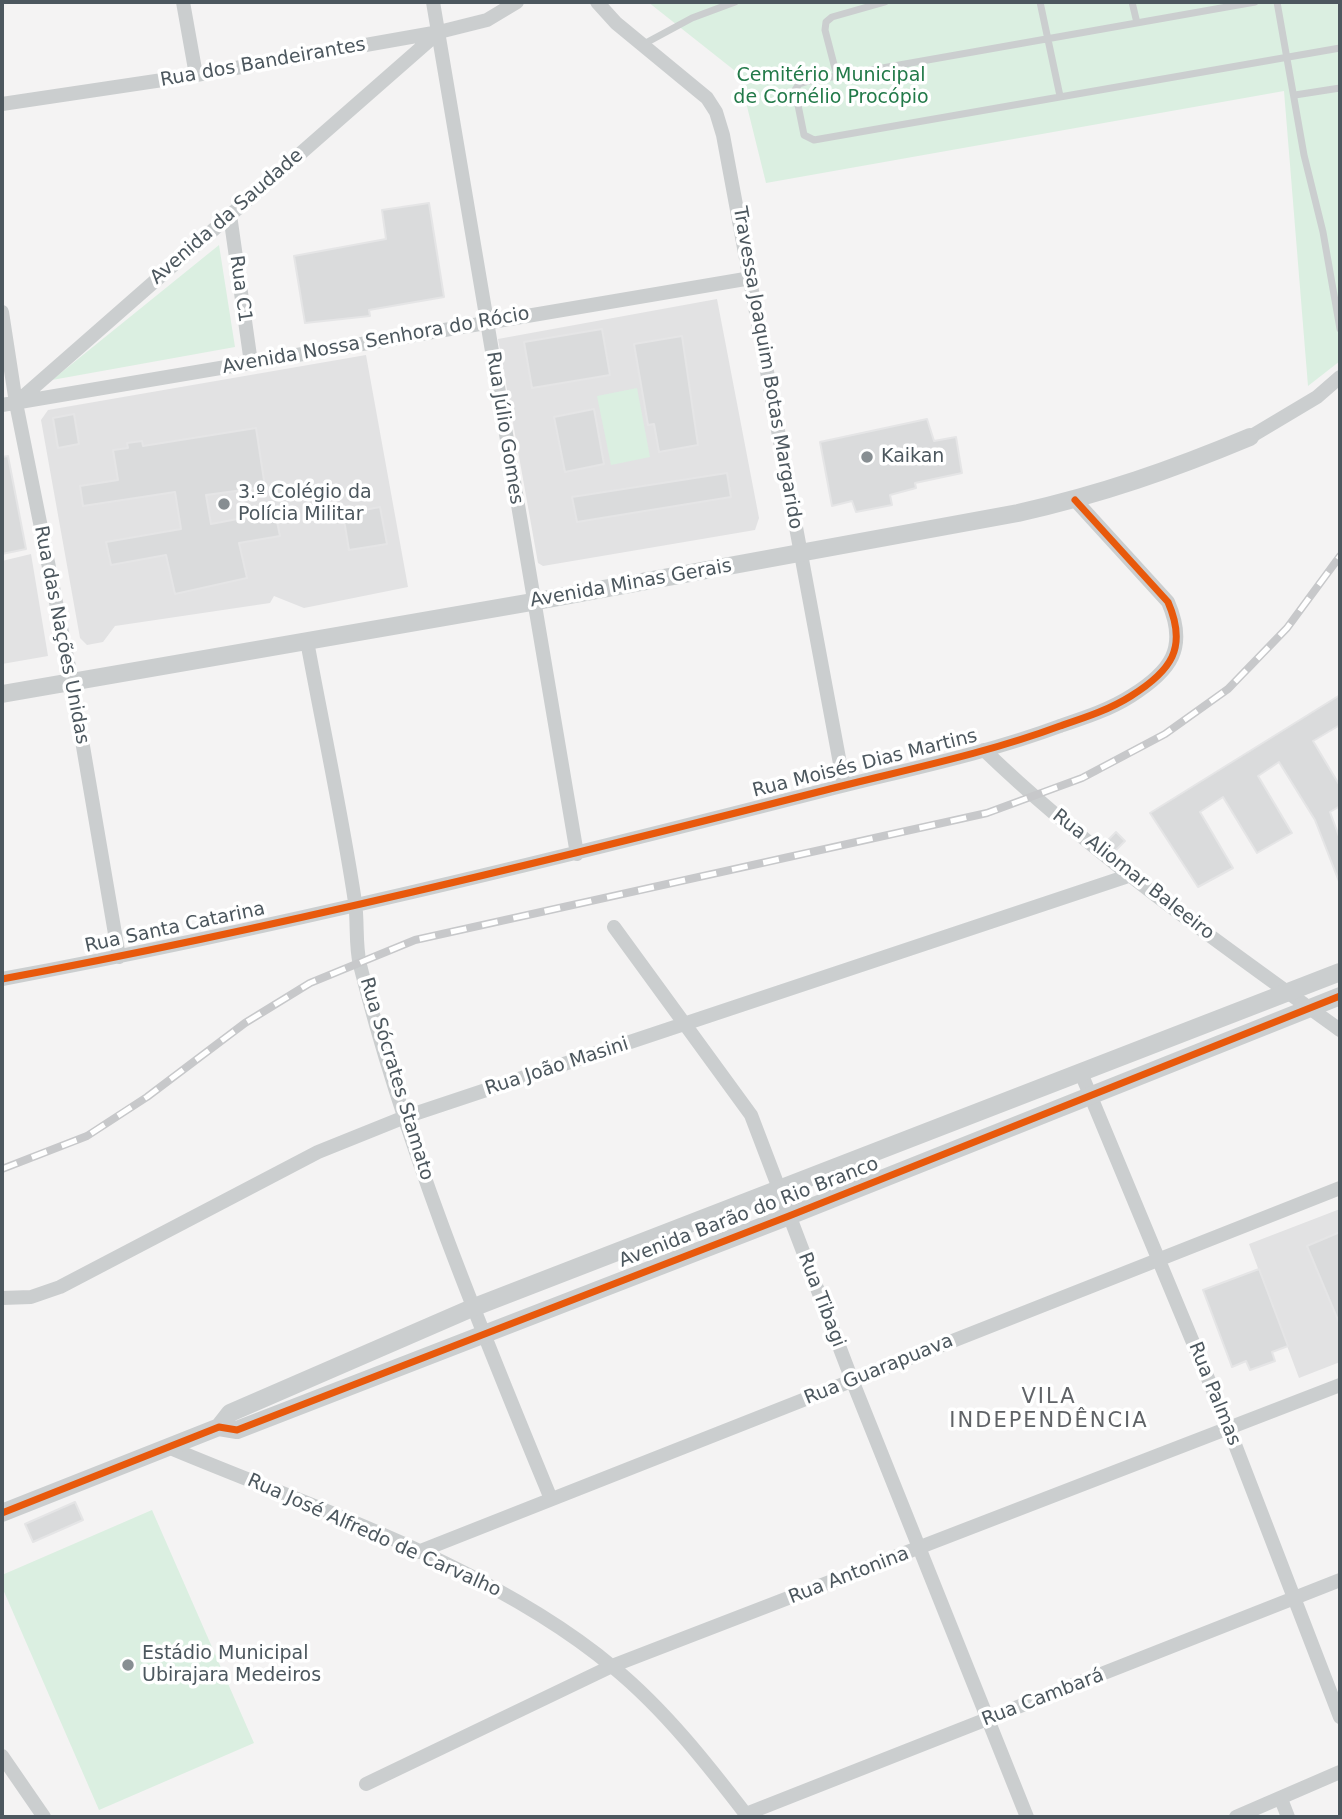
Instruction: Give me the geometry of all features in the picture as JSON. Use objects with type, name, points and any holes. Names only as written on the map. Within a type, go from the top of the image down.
[{"type":"street","points":[[183,2],[196,75]]},
{"type":"street","name":"Rua Júlio Gomes","points":[[433,2],[532,602],[577,854]]},
{"type":"street","name":"Rua dos Bandeirantes","points":[[2,104],[196,75],[439,32],[488,20],[517,2]]},
{"type":"street","name":"Travessa Joaquim Botas Margarido","points":[[597,2],[642,45],[695,87],[716,112],[726,148],[751,278],[844,785]]},
{"type":"street","name":"Avenida da Saudade","points":[[9,404],[439,32]]},
{"type":"street","name":"Rua C1","points":[[230,215],[251,363]]},
{"type":"street","name":"Avenida Nossa Senhora do Rócio","points":[[9,404],[751,278]]},
{"type":"street","name":"Rua das Nações Unidas","points":[[2,313],[9,404],[72,682],[119,957]]},
{"type":"street","points":[[1250,437],[1317,397],[1340,377]]},
{"type":"street","name":"Avenida Minas Gerais","points":[[2,694],[532,602],[1075,500],[1166,472],[1250,437]]},
{"type":"street","name":"Rua Moisés Dias Martins","points":[[355,905],[577,854],[1016,742],[1130,697],[1158,676],[1173,657],[1179,640],[1176,620],[1168,602],[1075,500]]},
{"type":"street","name":"Rua Sócrates Stamato","points":[[307,641],[355,905],[359,960],[405,1117],[472,1308],[551,1499]]},
{"type":"street","name":"Rua Aliomar Baleeiro","points":[[984,750],[1031,796],[1287,993],[1340,1030]]},
{"type":"street","name":"Rua João Masini","points":[[2,1298],[31,1297],[60,1287],[318,1152],[405,1117],[1131,874]]},
{"type":"street","name":"Rua Santa Catarina","points":[[2,979],[119,957],[355,905]]},
{"type":"street","name":"Rua Tibagi","points":[[614,927],[688,1024],[751,1115],[852,1380],[922,1548],[1027,1817]]},
{"type":"street","name":"Avenida Barão do Rio Branco","points":[[2,1513],[219,1427],[230,1413],[472,1308],[1340,972]]},
{"type":"street","name":"Avenida Barão do Rio Branco","points":[[219,1427],[237,1430],[482,1332],[789,1216],[1340,996]]},
{"type":"street","name":"Rua Palmas","points":[[1081,1073],[1229,1429],[1340,1717]]},
{"type":"street","name":"Rua Guarapuava","points":[[418,1552],[1340,1188]]},
{"type":"street","name":"Rua Antonina","points":[[366,1784],[612,1666],[1340,1385]]},
{"type":"street","name":"Rua José Alfredo de Carvalho","points":[[168,1447],[418,1552],[511,1597],[612,1666],[676,1729],[747,1815]]},
{"type":"street","name":"Rua Cambará","points":[[747,1815],[1340,1580]]},
{"type":"street","points":[[2,1756],[44,1817]]},
{"type":"street","points":[[1236,1817],[1340,1772]]},
{"type":"street","points":[[1281,1799],[1288,1817]]},
{"type":"lane","points":[[642,45],[692,18],[734,2]]},
{"type":"lane","points":[[837,76],[825,30],[826,22],[832,17],[885,2]]},
{"type":"lane","points":[[1040,2],[1059,96]]},
{"type":"lane","points":[[1132,2],[1137,23]]},
{"type":"lane","points":[[1255,2],[799,84],[794,90],[804,135],[814,139],[1340,48]]},
{"type":"lane","points":[[1277,2],[1304,155],[1323,232],[1340,329]]},
{"type":"lane","points":[[1295,95],[1340,88]]},
{"type":"shaded area","points":[[717,299],[759,518],[755,530],[543,566],[538,563],[498,339]]},
{"type":"shaded area","name":"3.º Colégio da Polícia Militar","points":[[366,355],[408,587],[304,608],[274,596],[270,603],[115,626],[103,642],[87,645],[80,638],[41,420],[48,410]]},
{"type":"shaded area","points":[[31,554],[48,656],[2,664],[2,561]]},
{"type":"shaded area","points":[[1340,1209],[1340,1362],[1299,1378],[1249,1244]]},
{"type":"green space","name":"Cemitério Municipal de Cornélio Procópio","points":[[648,2],[1340,2],[1340,361],[1308,386],[1284,91],[766,183],[739,74]]},
{"type":"green space","points":[[219,245],[235,347],[52,380]]},
{"type":"green space","points":[[637,388],[650,457],[611,465],[597,396]]},
{"type":"green space","name":"Estádio Municipal Ubirajara Medeiros","points":[[152,1510],[254,1743],[99,1810],[2,1587],[2,1575]]},
{"type":"building","points":[[429,203],[444,297],[369,310],[370,316],[305,323],[294,256],[386,239],[382,210]]},
{"type":"building","points":[[602,329],[610,375],[532,388],[524,342]]},
{"type":"building","points":[[682,336],[698,445],[659,452],[654,424],[648,425],[634,344]]},
{"type":"building","points":[[594,409],[604,464],[565,472],[554,417]]},
{"type":"building","points":[[74,414],[79,444],[58,448],[53,418]]},
{"type":"building","name":"Kaikan","points":[[927,419],[934,441],[956,437],[962,473],[915,483],[916,488],[890,495],[892,505],[856,512],[852,501],[832,506],[820,442]]},
{"type":"building","points":[[256,428],[265,487],[206,495],[211,524],[275,512],[280,536],[239,543],[247,578],[175,594],[166,555],[111,565],[106,542],[181,529],[175,492],[83,506],[80,486],[118,480],[113,450],[128,448],[127,443],[142,441],[143,446]]},
{"type":"building","points":[[8,456],[26,549],[2,554],[2,457]]},
{"type":"building","points":[[727,473],[731,497],[577,522],[572,497]]},
{"type":"building","points":[[380,507],[387,544],[349,550],[343,514]]},
{"type":"building","points":[[1340,695],[1340,725],[1313,741],[1340,786],[1340,806],[1330,812],[1340,839],[1340,884],[1315,820],[1279,762],[1258,776],[1292,833],[1257,853],[1223,797],[1200,812],[1233,868],[1198,887],[1150,813]]},
{"type":"building","points":[[1116,832],[1125,841],[1115,851],[1106,842]]},
{"type":"building","points":[[1340,1232],[1340,1325],[1307,1246]]},
{"type":"building","points":[[1259,1269],[1288,1346],[1272,1352],[1275,1361],[1250,1370],[1246,1361],[1232,1367],[1203,1290]]},
{"type":"building","points":[[75,1502],[83,1520],[33,1542],[25,1524]]},
{"type":"railway","points":[[2,1169],[87,1136],[147,1097],[245,1023],[310,983],[415,940],[987,813],[1082,778],[1165,734],[1228,689],[1287,628],[1340,556]]},
{"type":"cycle path","points":[[2,979],[309,916],[513,868],[971,754],[1105,710],[1145,687],[1166,667],[1176,645],[1174,618],[1168,602],[1075,500]]},
{"type":"cycle path","points":[[2,1513],[219,1427],[237,1430],[789,1216],[1340,996]]},
{"type":"place","name":"Kaikan","points":[[867,457]]},
{"type":"place","name":"3.º Colégio da Polícia Militar","points":[[224,504]]},
{"type":"place","name":"Estádio Municipal Ubirajara Medeiros","points":[[128,1665]]},
{"type":"district","name":"VILA INDEPENDÊNCIA","points":[[1049,1410]]}]
